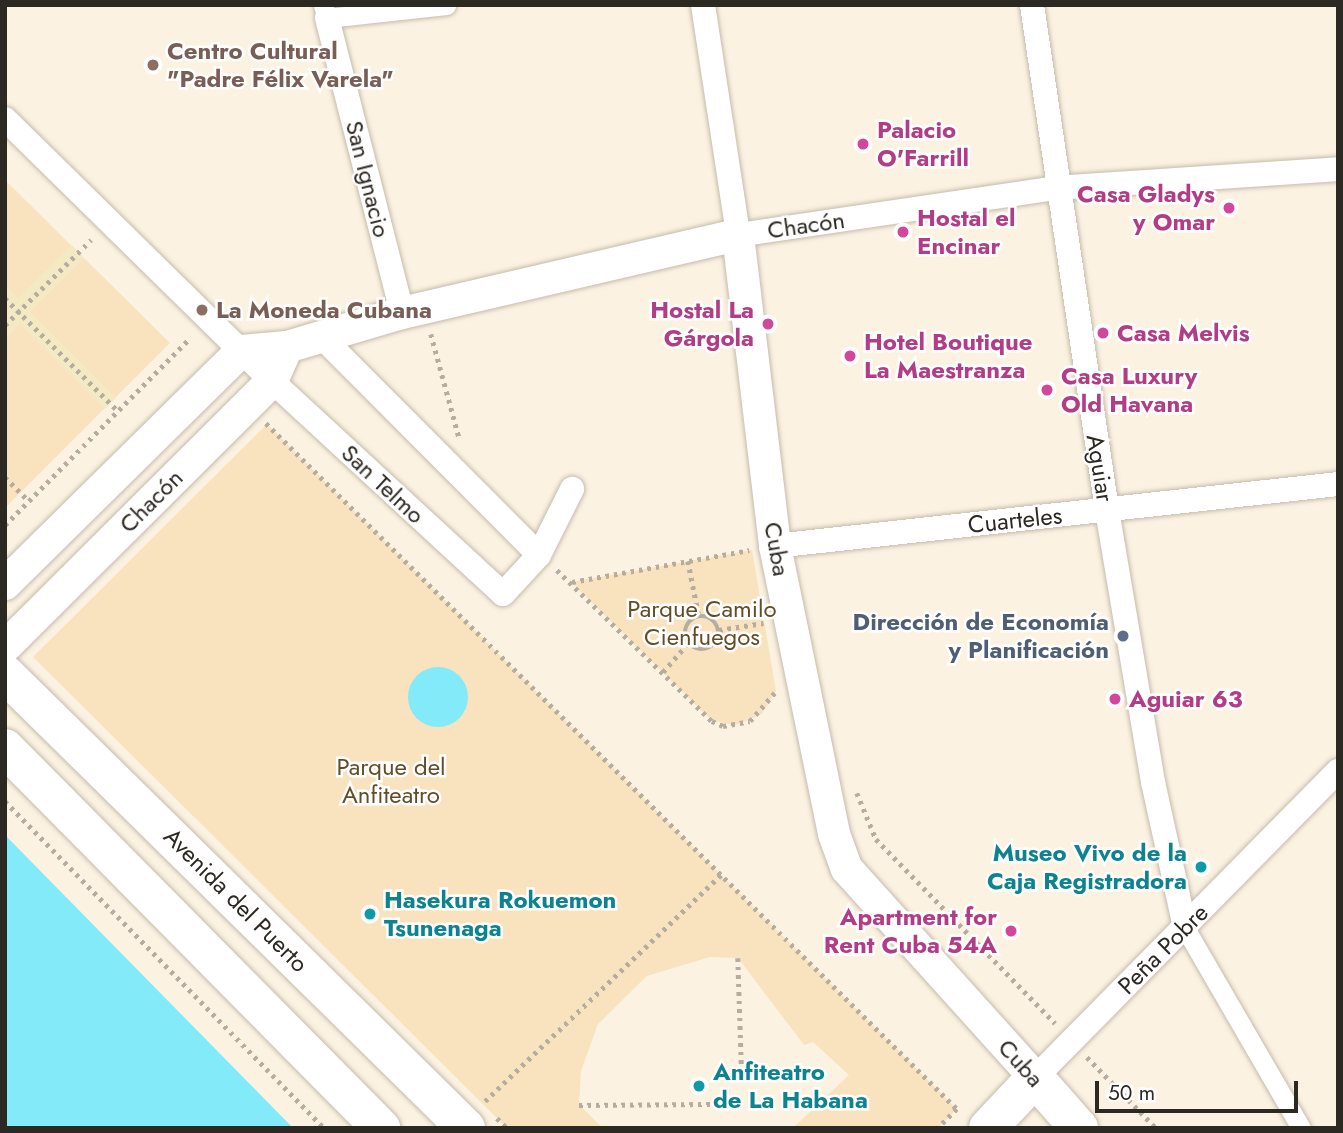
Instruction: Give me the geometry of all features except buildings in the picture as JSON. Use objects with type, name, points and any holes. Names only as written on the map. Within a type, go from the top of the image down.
[{"type":"main road","name":"Avenida del Puerto","points":[[5,674],[471,1113]]},
{"type":"main road","points":[[5,748],[382,1128]]},
{"type":"main road","name":"Peña Pobre","points":[[988,1128],[1035,1078]]},
{"type":"main road","name":"Cuba","points":[[1035,1078],[1079,1128]]},
{"type":"street","points":[[325,12],[446,5]]},
{"type":"street","name":"Cuba","points":[[703,5],[738,234],[761,553],[834,834],[847,869],[1035,1078]]},
{"type":"street","name":"Aguiar","points":[[1032,5],[1055,188],[1107,510],[1153,782],[1185,928]]},
{"type":"street","name":"San Ignacio","points":[[325,12],[413,310]]},
{"type":"street","name":"San Telmo","points":[[5,119],[272,381],[503,594],[539,555]]},
{"type":"street","name":"Chacón","points":[[5,584],[242,351],[287,347],[413,310],[738,234],[1055,188],[1338,169]]},
{"type":"street","points":[[322,337],[539,555],[572,489]]},
{"type":"street","name":"Chacón","points":[[5,647],[272,381],[287,347]]},
{"type":"street","name":"Cuarteles","points":[[761,553],[1338,484]]},
{"type":"street","name":"Peña Pobre","points":[[1035,1078],[1338,771]]},
{"type":"street","points":[[1185,928],[1301,1128]]},
{"type":"path","points":[[82,230],[100,249]]},
{"type":"path","points":[[5,325],[91,240]]},
{"type":"path","points":[[5,298],[119,412]]},
{"type":"path","points":[[413,310],[461,444]]},
{"type":"path","points":[[5,525],[191,339],[182,330]]},
{"type":"path","points":[[257,434],[267,424],[957,1109],[938,1128]]},
{"type":"path","points":[[5,477],[29,501]]},
{"type":"path","points":[[571,582],[688,561],[761,553]]},
{"type":"path","points":[[539,555],[723,726],[762,714],[776,691],[774,678]]},
{"type":"path","points":[[688,561],[699,616]]},
{"type":"path","points":[[764,613],[767,630]]},
{"type":"path","points":[[663,672],[689,642],[688,623],[699,616],[712,619],[719,630],[716,643],[706,650],[689,642]]},
{"type":"path","points":[[719,630],[766,623]]},
{"type":"path","points":[[856,789],[876,839],[1156,1128]]},
{"type":"path","points":[[5,801],[324,1128]]},
{"type":"path","points":[[507,1128],[471,1113],[722,875]]},
{"type":"path","points":[[738,958],[742,1076]]},
{"type":"path","points":[[579,1105],[711,1104]]},
{"type":"green space","points":[[5,180],[170,343],[5,508]]},
{"type":"green space","name":"Parque del Anfiteatro","points":[[267,424],[957,1109],[938,1128],[793,1128],[849,1075],[813,1042],[804,1045],[738,958],[710,957],[647,976],[598,1024],[581,1071],[579,1105],[603,1128],[507,1128],[33,657]]},
{"type":"green space","name":"Parque Camilo Cienfuegos","points":[[752,550],[776,691],[762,714],[736,725],[712,721],[571,582]]},
{"type":"sand","points":[[72,245],[84,258],[30,312],[116,398],[105,409],[20,324],[5,339],[5,286],[18,298]]},
{"type":"water","points":[[438,667],[455,672],[463,680],[468,697],[463,714],[455,722],[438,727],[421,722],[413,714],[408,697],[413,680],[421,672]]},
{"type":"water","points":[[5,835],[293,1128],[5,1128]]},
{"type":"place","name":"Centro Cultural \"Padre Félix Varela\"","points":[[153,65]]},
{"type":"place","name":"Palacio O'Farrill","points":[[863,144]]},
{"type":"place","name":"Casa Gladys y Omar","points":[[1229,208]]},
{"type":"place","name":"Hostal el Encinar","points":[[903,232]]},
{"type":"place","name":"La Moneda Cubana","points":[[202,310]]},
{"type":"place","name":"Hostal La Gárgola","points":[[768,324]]},
{"type":"place","name":"Casa Melvis","points":[[1103,333]]},
{"type":"place","name":"Hotel Boutique La Maestranza","points":[[850,356]]},
{"type":"place","name":"Casa Luxury Old Havana","points":[[1047,390]]},
{"type":"place","name":"Dirección de Economía y Planificación","points":[[1123,636]]},
{"type":"place","name":"Aguiar 63","points":[[1115,699]]},
{"type":"place","name":"Museo Vivo de la Caja Registradora","points":[[1201,867]]},
{"type":"place","name":"Hasekura Rokuemon Tsunenaga","points":[[370,914]]},
{"type":"place","name":"Apartment for Rent Cuba 54A","points":[[1011,931]]},
{"type":"place","name":"Anfiteatro de La Habana","points":[[699,1086]]}]
